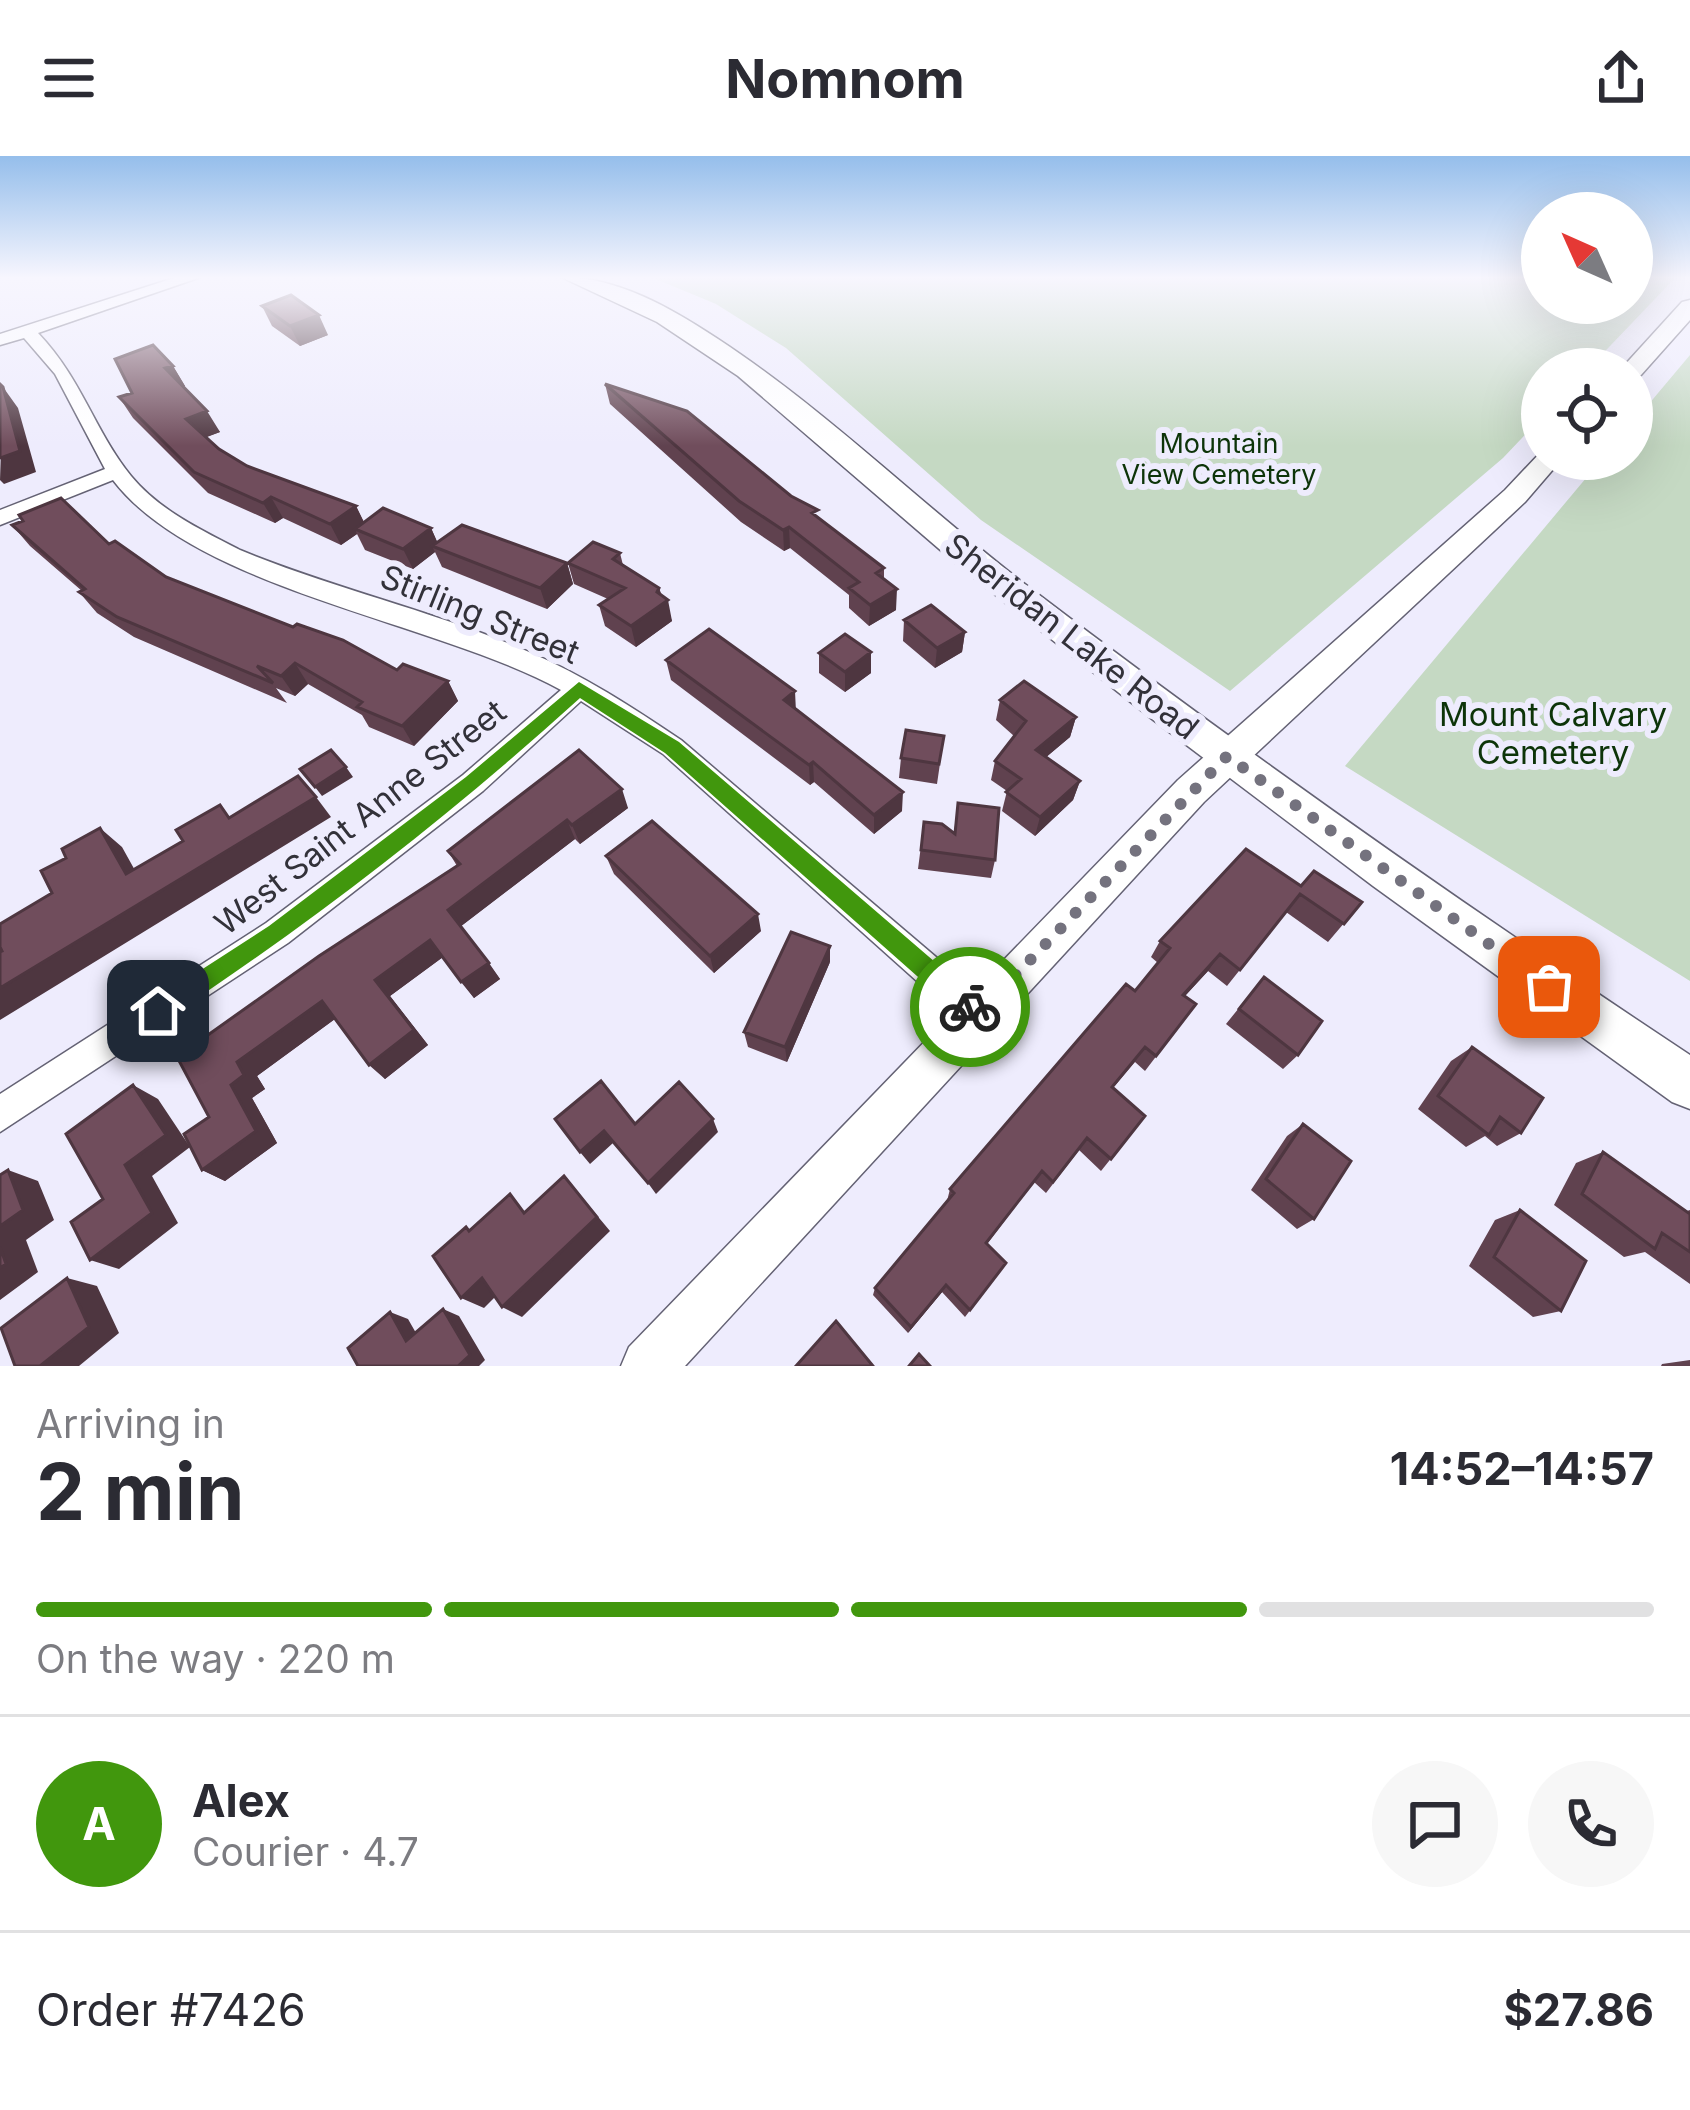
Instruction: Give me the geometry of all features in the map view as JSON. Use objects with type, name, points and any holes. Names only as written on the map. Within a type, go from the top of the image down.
[{"type":"main road","name":"Sheridan Lake Road","points":[[697,333],[729,355],[947,540],[1227,756],[1392,878],[1690,1084]]},
{"type":"street","name":"Stirling Street","points":[[29,333],[68,380],[115,472],[149,506],[222,548],[500,650],[579,688],[672,747],[978,1014]]},
{"type":"street","points":[[0,518],[115,472]]},
{"type":"street","points":[[649,1366],[1227,756],[1528,480]]},
{"type":"street","name":"West Saint Anne Street","points":[[0,1114],[277,933],[473,783],[579,688]]},
{"type":"green space","name":"Mountain View Cemetery","points":[[763,333],[1622,333],[1608,348],[1521,348],[1521,439],[1230,691],[981,520],[786,348]]},
{"type":"green space","name":"Mount Calvary Cemetery","points":[[1690,355],[1690,981],[1345,766],[1584,480],[1653,480],[1653,399]]},
{"type":"building","points":[[153,345],[173,366],[165,368],[207,411],[186,419],[219,449],[247,466],[356,506],[330,524],[271,497],[263,503],[194,472],[119,397],[132,393],[115,359]]},
{"type":"building","points":[[0,384],[20,451],[0,458]]},
{"type":"building","points":[[605,384],[687,411],[791,496],[818,510],[812,513],[884,568],[876,573],[897,589],[870,605],[849,588],[859,582],[789,527],[783,530],[739,501]]},
{"type":"building","points":[[61,498],[109,544],[115,541],[166,577],[293,627],[297,624],[343,640],[397,670],[403,664],[448,681],[402,726],[357,707],[362,702],[295,663],[281,676],[257,666],[273,683],[117,617],[79,592],[85,589],[12,525],[23,521],[19,515]]},
{"type":"building","points":[[383,508],[431,528],[403,549],[355,529]]},
{"type":"building","points":[[462,525],[567,563],[540,588],[432,546]]},
{"type":"building","points":[[593,542],[620,553],[613,559],[659,588],[657,592],[668,600],[631,626],[599,605],[625,588],[568,563]]},
{"type":"building","points":[[931,605],[965,632],[937,648],[904,620]]},
{"type":"building","points":[[709,629],[795,691],[784,700],[903,792],[874,815],[813,762],[809,765],[666,660]]},
{"type":"building","points":[[845,634],[871,652],[845,672],[819,653]]},
{"type":"building","points":[[1024,681],[1076,717],[1036,750],[1080,781],[1040,817],[1006,792],[1021,779],[995,761],[1026,721],[1000,700]]},
{"type":"building","points":[[906,730],[944,736],[939,764],[901,758]]},
{"type":"building","points":[[331,750],[346,767],[315,787],[300,769]]},
{"type":"building","points":[[579,750],[622,789],[572,825],[567,820],[448,910],[489,963],[461,982],[430,940],[375,980],[414,1030],[369,1065],[322,1001],[237,1062],[244,1075],[231,1085],[256,1131],[202,1170],[184,1134],[209,1117],[177,1057],[460,864],[448,851]]},
{"type":"building","points":[[298,776],[316,797],[0,988],[0,924],[52,893],[41,871],[66,858],[62,849],[100,828],[126,874],[183,841],[176,830],[220,805],[229,818]]},
{"type":"building","points":[[958,803],[999,808],[995,860],[921,850],[924,822],[942,824],[955,834]]},
{"type":"building","points":[[652,821],[758,914],[710,956],[606,856]]},
{"type":"building","points":[[1246,849],[1301,886],[1314,871],[1362,902],[1344,924],[1300,894],[1240,970],[1220,954],[1183,995],[1196,1004],[1156,1056],[1145,1047],[1112,1087],[1145,1116],[1111,1159],[1087,1138],[1053,1182],[1042,1171],[986,1243],[1006,1263],[970,1310],[946,1285],[911,1327],[875,1288],[954,1193],[950,1189],[1126,984],[1135,991],[1170,948],[1160,941]]},
{"type":"building","points":[[791,932],[830,946],[785,1047],[744,1032]]},
{"type":"building","points":[[1264,977],[1322,1021],[1298,1055],[1239,1009]]},
{"type":"building","points":[[1472,1047],[1543,1098],[1521,1133],[1500,1117],[1489,1135],[1438,1096]]},
{"type":"building","points":[[601,1081],[635,1124],[679,1082],[713,1119],[648,1183],[604,1131],[580,1152],[555,1119]]},
{"type":"building","points":[[133,1085],[166,1135],[125,1165],[152,1213],[90,1260],[71,1222],[103,1199],[66,1134]]},
{"type":"building","points":[[1303,1124],[1351,1161],[1314,1219],[1266,1179]]},
{"type":"building","points":[[1603,1152],[1690,1214],[1690,1252],[1662,1233],[1655,1249],[1582,1194]]},
{"type":"building","points":[[8,1170],[23,1210],[0,1226],[0,1175]]},
{"type":"building","points":[[564,1176],[597,1217],[502,1307],[482,1278],[461,1298],[433,1256],[510,1194],[524,1213]]},
{"type":"building","points":[[1520,1210],[1586,1261],[1561,1311],[1494,1257]]},
{"type":"building","points":[[67,1278],[89,1327],[40,1366],[15,1366],[1,1328]]},
{"type":"building","points":[[443,1309],[470,1355],[458,1366],[358,1366],[348,1348],[390,1312],[406,1341]]},
{"type":"building","points":[[836,1321],[873,1366],[796,1366]]},
{"type":"building","points":[[919,1354],[930,1366],[909,1366]]},
{"type":"way so far","points":[[970,1007],[978,1014],[1227,756],[1549,987]]},
{"type":"route","points":[[158,1011],[277,933],[473,783],[579,688],[672,747],[970,1007]]}]
